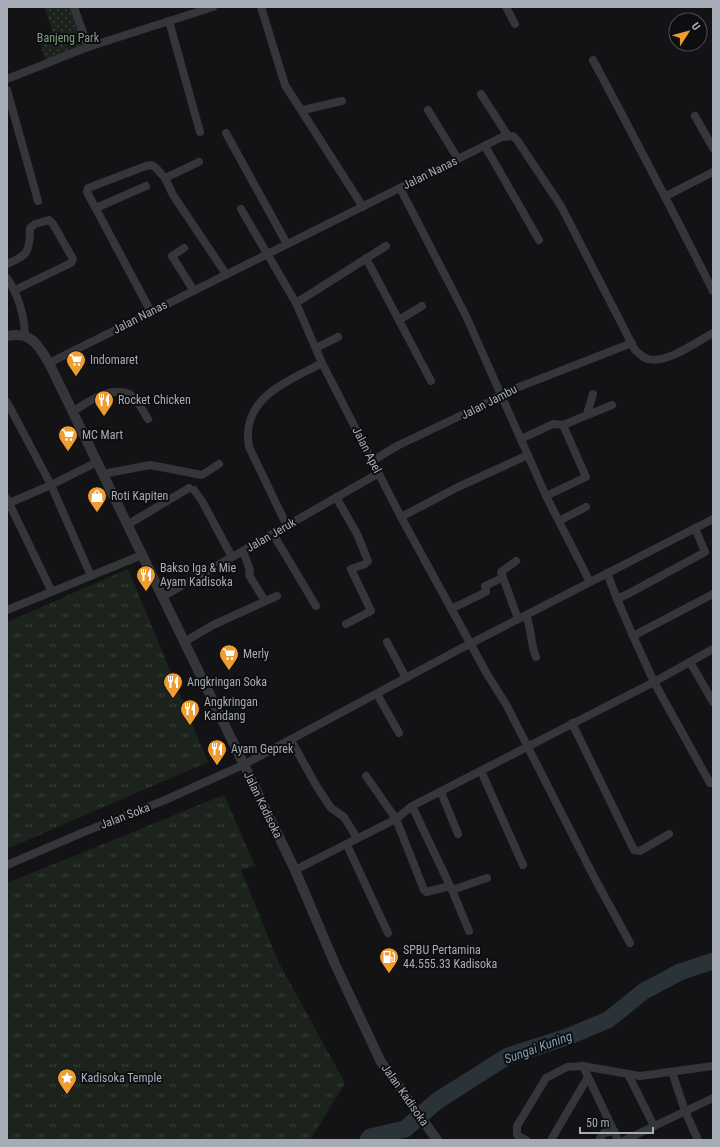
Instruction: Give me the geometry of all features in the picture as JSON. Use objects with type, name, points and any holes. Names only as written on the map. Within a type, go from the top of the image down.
[{"type":"street","points":[[74,7],[88,47]]},
{"type":"street","points":[[7,79],[88,47],[213,7]]},
{"type":"street","points":[[261,7],[280,73],[286,85],[363,207]]},
{"type":"street","points":[[506,7],[515,24]]},
{"type":"street","points":[[168,22],[200,132]]},
{"type":"street","points":[[593,60],[645,161],[666,196],[713,291]]},
{"type":"street","points":[[7,90],[38,201]]},
{"type":"street","points":[[480,94],[508,136],[517,140],[561,206],[635,350],[646,359],[656,360],[667,358],[713,333]]},
{"type":"street","points":[[303,110],[342,101]]},
{"type":"street","points":[[428,110],[458,159]]},
{"type":"street","points":[[695,116],[713,148]]},
{"type":"street","points":[[226,133],[287,244]]},
{"type":"street","name":"Jalan Nanas","points":[[49,362],[458,159],[508,136]]},
{"type":"street","points":[[485,146],[539,240]]},
{"type":"street","points":[[165,178],[199,162]]},
{"type":"street","points":[[151,312],[87,192],[88,188],[150,165],[155,167],[165,178],[173,195],[226,274]]},
{"type":"street","points":[[666,196],[713,172]]},
{"type":"street","points":[[96,208],[146,186]]},
{"type":"street","points":[[400,188],[466,316],[546,496],[590,582]]},
{"type":"street","name":"Jalan Apel","points":[[241,209],[296,303],[322,362],[401,517],[470,644],[507,706],[630,943]]},
{"type":"street","points":[[7,264],[23,257],[28,251],[30,228],[35,224],[49,220],[53,224],[73,260],[71,263],[15,290]]},
{"type":"street","points":[[296,303],[386,246]]},
{"type":"street","points":[[184,248],[172,256],[194,291]]},
{"type":"street","points":[[366,258],[431,381]]},
{"type":"street","points":[[7,278],[15,290],[24,317],[26,335],[17,334],[7,336]]},
{"type":"street","points":[[399,320],[422,306]]},
{"type":"street","name":"Jalan Kadisoka","points":[[26,335],[34,341],[49,362],[242,765],[294,870],[334,964],[381,1062],[436,1140]]},
{"type":"street","points":[[316,348],[338,337]]},
{"type":"street","name":"Jalan Jambu","points":[[372,461],[397,446],[491,401],[501,394],[632,343]]},
{"type":"street","points":[[287,526],[249,447],[246,433],[258,403],[270,391],[322,362]]},
{"type":"street","points":[[72,412],[95,397],[109,392],[130,394],[148,419]]},
{"type":"street","points":[[587,414],[593,394]]},
{"type":"street","points":[[7,402],[51,485],[91,576]]},
{"type":"street","points":[[521,438],[553,424],[563,425],[612,404]]},
{"type":"street","points":[[546,496],[586,477],[563,425]]},
{"type":"street","points":[[401,517],[475,479],[528,455]]},
{"type":"street","points":[[52,592],[8,502],[51,485],[97,462]]},
{"type":"street","points":[[103,474],[150,465],[202,475],[219,464]]},
{"type":"street","name":"Jalan Jeruk","points":[[162,597],[379,473]]},
{"type":"street","points":[[127,525],[192,489],[202,501],[232,557]]},
{"type":"street","points":[[336,497],[357,534],[368,561],[365,564],[351,569],[371,611],[346,624]]},
{"type":"street","points":[[559,521],[586,507]]},
{"type":"street","name":"Jalan Soka","points":[[7,865],[84,832],[165,800],[242,765],[470,644],[713,519]]},
{"type":"street","points":[[617,599],[706,552],[694,528]]},
{"type":"street","points":[[273,534],[316,606]]},
{"type":"street","points":[[243,551],[250,570],[249,575],[265,601]]},
{"type":"street","points":[[8,607],[52,592],[142,555]]},
{"type":"street","points":[[516,561],[501,572],[518,619]]},
{"type":"street","points":[[607,573],[654,682],[710,783]]},
{"type":"street","points":[[451,609],[486,592],[485,586],[502,578]]},
{"type":"street","points":[[633,636],[713,594]]},
{"type":"street","points":[[184,642],[213,625],[277,596]]},
{"type":"street","points":[[526,615],[532,630],[531,643],[536,657]]},
{"type":"street","points":[[387,642],[406,678]]},
{"type":"street","points":[[294,870],[347,845],[357,838],[396,819],[412,806],[481,772],[572,723],[654,682],[713,649]]},
{"type":"street","points":[[690,662],[713,702]]},
{"type":"street","points":[[377,694],[399,733]]},
{"type":"street","points":[[572,723],[634,850],[640,852],[669,834]]},
{"type":"street","points":[[291,740],[317,787],[331,808],[344,817],[357,838]]},
{"type":"street","points":[[481,772],[523,865]]},
{"type":"street","points":[[366,776],[396,819],[424,890],[429,892],[451,888],[487,878]]},
{"type":"street","points":[[440,792],[458,834]]},
{"type":"street","points":[[412,806],[451,888],[469,931]]},
{"type":"street","points":[[347,845],[388,933]]},
{"type":"street","points":[[526,1140],[519,1137],[516,1130],[546,1078],[567,1067],[583,1066],[640,1076],[713,1066]]},
{"type":"street","points":[[583,1066],[618,1140]]},
{"type":"street","points":[[672,1072],[685,1111],[698,1140]]},
{"type":"street","points":[[628,1074],[654,1126]]},
{"type":"street","points":[[551,1140],[588,1077]]},
{"type":"street","points":[[625,1140],[713,1098]]},
{"type":"street","points":[[599,1140],[604,1133],[614,1131]]},
{"type":"green space","name":"Banjeng Park","points":[[44,7],[74,7],[88,47],[46,62],[38,37],[53,31]]},
{"type":"green space","points":[[128,569],[208,762],[7,849],[7,622]]},
{"type":"green space","points":[[224,795],[255,866],[241,870],[279,963],[345,1083],[310,1140],[7,1140],[7,883]]},
{"type":"waterway","name":"Sungai Kuning","points":[[368,1140],[370,1137],[405,1129],[437,1101],[508,1056],[567,1037],[608,1020],[644,991],[680,972],[713,961]]},
{"type":"place","name":"Indomaret","points":[[76,377]]},
{"type":"place","name":"Rocket Chicken","points":[[104,417]]},
{"type":"place","name":"MC Mart","points":[[68,452]]},
{"type":"place","name":"Roti Kapiten","points":[[97,513]]},
{"type":"place","name":"Bakso Iga & Mie Ayam Kadisoka","points":[[146,592]]},
{"type":"place","name":"Merly","points":[[229,671]]},
{"type":"place","name":"Angkringan Soka","points":[[173,699]]},
{"type":"place","name":"Angkringan Kandang","points":[[190,726]]},
{"type":"place","name":"Ayam Geprek","points":[[217,766]]},
{"type":"place","name":"SPBU Pertamina 44.555.33 Kadisoka","points":[[389,974]]},
{"type":"place","name":"Kadisoka Temple","points":[[67,1095]]}]
